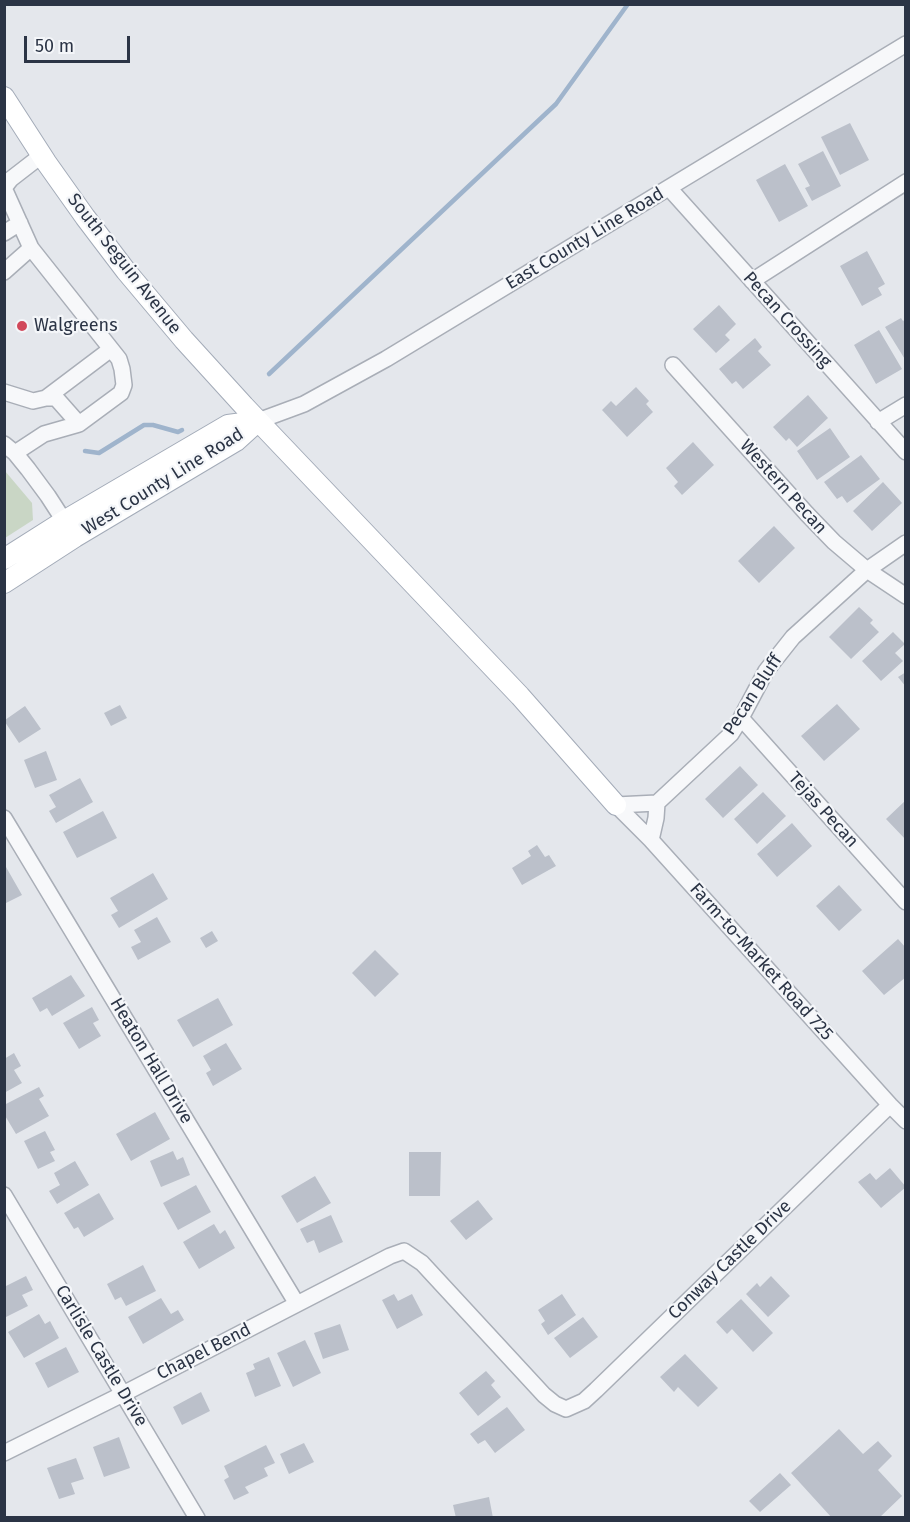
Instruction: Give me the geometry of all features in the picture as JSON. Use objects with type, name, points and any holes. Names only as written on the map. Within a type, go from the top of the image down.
[{"type":"main road","name":"South Seguin Avenue","points":[[4,97],[85,217],[158,310],[258,421],[520,696],[616,805]]},
{"type":"main road","name":"West County Line Road","points":[[4,583],[70,529],[228,426],[258,421]]},
{"type":"main road","name":"West County Line Road","points":[[4,559],[70,529]]},
{"type":"street","name":"East County Line Road","points":[[258,421],[304,404],[386,359],[906,44]]},
{"type":"street","points":[[42,155],[11,179],[4,188],[31,248],[119,359],[124,385],[121,393],[79,424],[44,434],[10,449],[48,496],[70,529]]},
{"type":"street","points":[[752,281],[906,182]]},
{"type":"street","name":"Pecan Crossing","points":[[669,188],[906,452]]},
{"type":"street","points":[[4,233],[20,223]]},
{"type":"street","points":[[4,272],[31,248]]},
{"type":"street","points":[[46,398],[111,349]]},
{"type":"street","name":"Western Pecan","points":[[673,365],[834,542],[867,570],[906,596]]},
{"type":"street","points":[[4,392],[33,401],[56,398],[79,424]]},
{"type":"street","points":[[878,422],[906,405]]},
{"type":"street","name":"Pecan Bluff","points":[[657,803],[730,734],[766,671],[793,637],[867,570],[906,543]]},
{"type":"street","name":"Tejas Pecan","points":[[741,718],[906,902]]},
{"type":"street","points":[[616,805],[657,803],[651,840]]},
{"type":"street","name":"Farm-to-Market Road 725","points":[[616,805],[651,840],[906,1121]]},
{"type":"street","name":"Heaton Hall Drive","points":[[4,818],[297,1304]]},
{"type":"street","name":"Conway Castle Drive","points":[[404,1251],[422,1263],[544,1395],[566,1410],[584,1401],[596,1390],[890,1105]]},
{"type":"street","name":"Carlisle Castle Drive","points":[[4,1195],[197,1518]]},
{"type":"street","name":"Chapel Bend","points":[[4,1453],[390,1256],[404,1251]]},
{"type":"green space","points":[[5,471],[32,503],[33,520],[5,538]]},
{"type":"building","points":[[850,123],[869,160],[840,175],[821,137]]},
{"type":"building","points":[[823,151],[841,186],[812,201],[805,188],[810,186],[798,164]]},
{"type":"building","points":[[785,164],[808,206],[779,222],[756,180]]},
{"type":"building","points":[[867,251],[885,284],[878,288],[882,295],[862,306],[840,266]]},
{"type":"building","points":[[719,305],[736,324],[725,335],[730,340],[716,353],[693,329]]},
{"type":"building","points":[[901,318],[903,321],[906,319],[906,361],[885,327]]},
{"type":"building","points":[[879,330],[902,369],[876,384],[854,345]]},
{"type":"building","points":[[755,338],[762,347],[758,351],[771,365],[743,389],[736,381],[732,384],[719,369]]},
{"type":"building","points":[[636,387],[649,401],[646,404],[653,412],[627,437],[602,410],[611,401],[616,406]]},
{"type":"building","points":[[808,395],[828,418],[797,447],[789,438],[786,441],[773,427]]},
{"type":"building","points":[[830,428],[850,457],[817,480],[797,451]]},
{"type":"building","points":[[693,442],[714,465],[682,495],[674,486],[678,482],[666,468]]},
{"type":"building","points":[[861,455],[880,479],[847,503],[842,496],[837,499],[824,482]]},
{"type":"building","points":[[883,482],[902,503],[872,531],[853,511]]},
{"type":"building","points":[[774,526],[795,548],[759,583],[738,561]]},
{"type":"building","points":[[859,607],[873,620],[870,623],[879,632],[851,659],[829,637]]},
{"type":"building","points":[[893,632],[905,644],[895,653],[903,661],[881,681],[862,661]]},
{"type":"building","points":[[906,672],[906,687],[898,677]]},
{"type":"building","points":[[837,704],[860,729],[824,761],[801,736]]},
{"type":"building","points":[[120,705],[127,718],[111,726],[104,713]]},
{"type":"building","points":[[25,706],[41,729],[19,743],[5,720]]},
{"type":"building","points":[[46,751],[57,780],[35,788],[24,760]]},
{"type":"building","points":[[740,766],[758,785],[723,818],[705,799]]},
{"type":"building","points":[[80,778],[93,802],[56,823],[49,811],[56,807],[49,795]]},
{"type":"building","points":[[763,792],[786,816],[757,844],[734,819]]},
{"type":"building","points":[[906,800],[906,840],[886,819]]},
{"type":"building","points":[[103,811],[117,838],[77,858],[63,832]]},
{"type":"building","points":[[792,823],[812,846],[777,877],[757,854]]},
{"type":"building","points":[[537,845],[545,857],[549,855],[556,866],[522,885],[512,868],[531,856],[528,851]]},
{"type":"building","points":[[6,867],[22,895],[4,904],[4,868]]},
{"type":"building","points":[[153,873],[168,899],[119,928],[111,915],[118,911],[110,898]]},
{"type":"building","points":[[839,885],[862,910],[839,931],[816,906]]},
{"type":"building","points":[[157,917],[171,942],[138,960],[131,947],[141,942],[134,930]]},
{"type":"building","points":[[212,931],[218,941],[206,948],[200,938]]},
{"type":"building","points":[[898,939],[906,948],[906,977],[884,995],[862,971]]},
{"type":"building","points":[[375,950],[399,974],[375,997],[352,973]]},
{"type":"building","points":[[71,975],[85,996],[52,1016],[47,1008],[40,1012],[32,998]]},
{"type":"building","points":[[218,998],[233,1025],[193,1047],[177,1020]]},
{"type":"building","points":[[92,1007],[99,1020],[93,1023],[101,1036],[79,1049],[63,1023]]},
{"type":"building","points":[[226,1043],[242,1069],[213,1086],[206,1073],[211,1070],[203,1056]]},
{"type":"building","points":[[14,1053],[21,1066],[14,1070],[22,1083],[4,1093],[4,1059]]},
{"type":"building","points":[[39,1087],[44,1096],[39,1099],[49,1116],[16,1134],[4,1114],[4,1105]]},
{"type":"building","points":[[155,1112],[170,1139],[131,1161],[116,1134]]},
{"type":"building","points":[[45,1131],[55,1150],[50,1152],[55,1161],[38,1169],[24,1141]]},
{"type":"building","points":[[173,1151],[177,1160],[183,1157],[190,1175],[161,1187],[150,1161]]},
{"type":"building","points":[[409,1152],[441,1152],[440,1196],[409,1196]]},
{"type":"building","points":[[75,1161],[89,1185],[57,1204],[49,1191],[60,1185],[54,1173]]},
{"type":"building","points":[[890,1168],[906,1187],[881,1208],[858,1182],[870,1173],[876,1180]]},
{"type":"building","points":[[315,1176],[331,1203],[297,1223],[281,1196]]},
{"type":"building","points":[[196,1185],[211,1212],[178,1230],[163,1203]]},
{"type":"building","points":[[99,1193],[114,1219],[84,1237],[78,1227],[74,1229],[64,1213]]},
{"type":"building","points":[[478,1200],[493,1219],[466,1240],[450,1221]]},
{"type":"building","points":[[331,1215],[343,1242],[319,1253],[314,1240],[307,1243],[300,1229]]},
{"type":"building","points":[[214,1224],[220,1234],[225,1230],[235,1248],[199,1269],[183,1242]]},
{"type":"building","points":[[143,1265],[156,1291],[126,1306],[121,1297],[115,1300],[107,1284]]},
{"type":"building","points":[[26,1276],[33,1290],[22,1295],[28,1306],[4,1318],[4,1287]]},
{"type":"building","points":[[771,1276],[790,1296],[768,1317],[746,1294],[757,1283],[760,1287]]},
{"type":"building","points":[[394,1294],[398,1301],[412,1294],[423,1315],[397,1329],[382,1300]]},
{"type":"building","points":[[562,1294],[576,1315],[548,1335],[541,1324],[545,1321],[538,1310]]},
{"type":"building","points":[[161,1298],[171,1314],[178,1310],[184,1320],[143,1344],[128,1317]]},
{"type":"building","points":[[741,1299],[773,1333],[753,1352],[732,1329],[727,1334],[716,1322]]},
{"type":"building","points":[[39,1314],[45,1324],[50,1321],[59,1338],[24,1358],[8,1332]]},
{"type":"building","points":[[583,1317],[598,1337],[570,1358],[554,1338]]},
{"type":"building","points":[[340,1324],[349,1350],[323,1359],[314,1333]]},
{"type":"building","points":[[305,1340],[321,1373],[293,1387],[277,1353]]},
{"type":"building","points":[[66,1347],[79,1372],[48,1388],[35,1363]]},
{"type":"building","points":[[685,1354],[718,1388],[698,1407],[678,1387],[674,1392],[660,1377]]},
{"type":"building","points":[[269,1357],[281,1386],[255,1397],[246,1373],[255,1369],[253,1364]]},
{"type":"building","points":[[486,1371],[495,1381],[491,1385],[501,1397],[478,1416],[459,1393]]},
{"type":"building","points":[[201,1392],[210,1411],[182,1425],[173,1407]]},
{"type":"building","points":[[507,1407],[525,1430],[495,1453],[485,1440],[478,1444],[470,1434]]},
{"type":"building","points":[[839,1429],[863,1454],[878,1441],[892,1456],[878,1470],[902,1496],[879,1518],[832,1518],[791,1473]]},
{"type":"building","points":[[119,1437],[130,1468],[104,1477],[93,1447]]},
{"type":"building","points":[[304,1443],[314,1462],[289,1474],[280,1454]]},
{"type":"building","points":[[266,1445],[275,1463],[264,1468],[268,1476],[245,1487],[249,1493],[234,1500],[224,1480],[229,1477],[224,1466]]},
{"type":"building","points":[[76,1458],[84,1479],[71,1483],[75,1494],[59,1499],[47,1468]]},
{"type":"building","points":[[780,1473],[791,1485],[760,1512],[749,1501]]},
{"type":"building","points":[[489,1497],[493,1518],[456,1518],[453,1505]]},
{"type":"waterway","points":[[269,374],[556,104],[628,4]]},
{"type":"waterway","points":[[85,451],[99,453],[144,425],[153,425],[178,432],[182,430]]},
{"type":"place","name":"Walgreens","points":[[22,326]]}]
